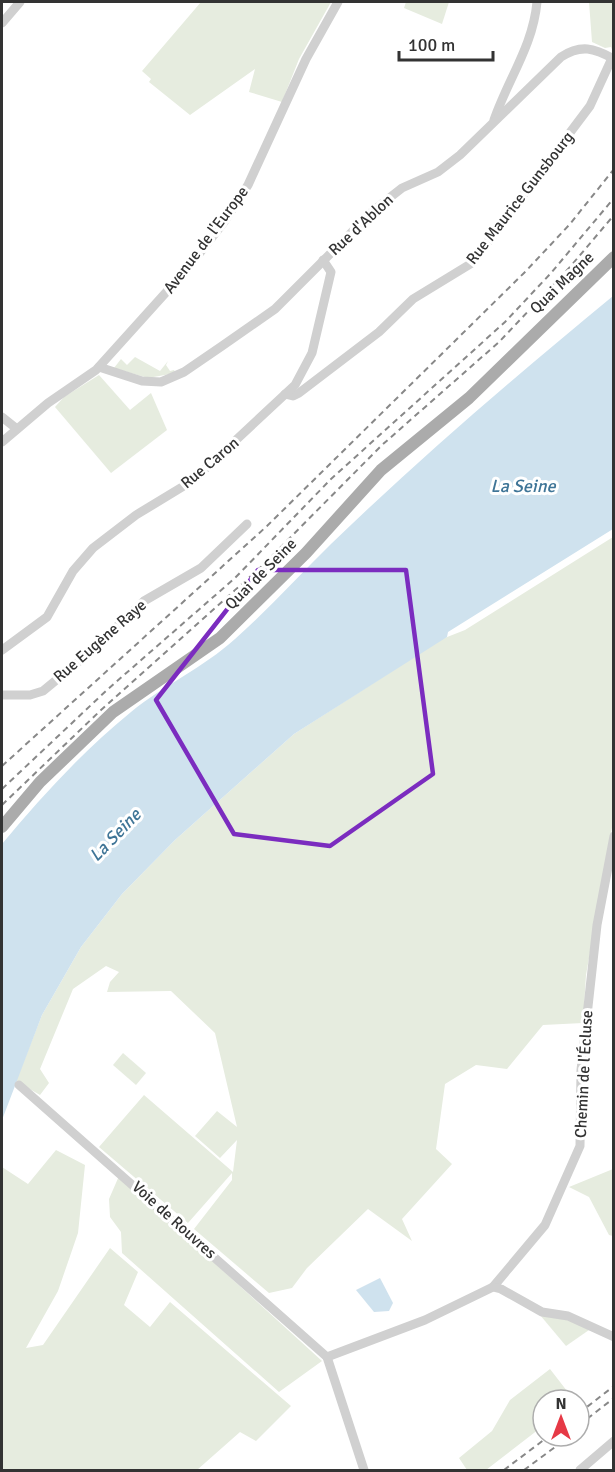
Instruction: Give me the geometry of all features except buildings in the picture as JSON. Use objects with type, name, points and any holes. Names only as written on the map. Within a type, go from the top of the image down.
[{"type":"main road","name":"Quai Magne","points":[[535,333],[614,257]]},
{"type":"main road","name":"Quai de Seine","points":[[2,827],[40,782],[113,712],[224,634],[306,554],[381,470],[469,398],[535,333]]},
{"type":"street","points":[[2,23],[20,2]]},
{"type":"street","name":"Avenue de l'Europe","points":[[2,442],[48,403],[99,367],[188,268],[236,205],[266,150],[306,59],[338,2]]},
{"type":"street","points":[[493,122],[529,44],[537,2]]},
{"type":"street","name":"Rue d'Ablon","points":[[99,367],[145,382],[161,382],[174,377],[276,309],[374,210],[402,188],[448,165],[561,57],[571,51],[588,48],[613,58]]},
{"type":"street","name":"Rue Maurice Gunsbourg","points":[[285,394],[293,396],[299,393],[380,332],[413,299],[472,263],[590,106],[613,58]]},
{"type":"street","name":"Rue Caron","points":[[2,650],[47,617],[75,569],[93,548],[136,515],[192,481],[285,394],[303,374],[312,353],[331,272],[323,260]]},
{"type":"street","points":[[2,417],[17,429]]},
{"type":"street","name":"Rue Eugène Raye","points":[[2,695],[30,695],[43,691],[89,653],[144,601],[201,568],[247,524]]},
{"type":"street","name":"Chemin de l'Écluse","points":[[493,1287],[546,1225],[580,1146],[582,1070],[597,925],[614,836]]},
{"type":"street","name":"Voie de Rouvres","points":[[19,1085],[327,1357]]},
{"type":"street","points":[[364,1470],[327,1357],[425,1320],[493,1287],[501,1289],[542,1312],[568,1316],[614,1337]]},
{"type":"street","points":[[580,1470],[612,1447]]},
{"type":"highlighted area","points":[[258,570],[406,570],[433,774],[330,846],[234,834],[156,700]]},
{"type":"shaded area","points":[[201,2],[331,2],[299,59],[282,102],[249,92],[255,69],[190,115],[149,82],[151,79],[142,71]]},
{"type":"shaded area","points":[[406,2],[449,2],[442,24],[404,8]]},
{"type":"shaded area","points":[[589,2],[613,2],[613,52],[611,47],[605,48],[592,42]]},
{"type":"shaded area","points":[[135,357],[160,371],[168,361],[166,365],[170,371],[174,370],[176,373],[148,378],[114,368],[121,359],[127,365]]},
{"type":"shaded area","points":[[99,375],[130,410],[151,393],[167,430],[111,473],[55,407],[64,397]]},
{"type":"shaded area","points":[[613,537],[613,822],[586,975],[583,1023],[543,1025],[507,1069],[476,1065],[445,1084],[436,1149],[452,1164],[402,1219],[412,1241],[368,1209],[307,1268],[292,1288],[269,1293],[194,1229],[232,1180],[232,1173],[188,1223],[99,1147],[144,1095],[233,1172],[237,1140],[220,1158],[195,1136],[217,1111],[237,1127],[215,1033],[171,991],[107,992],[110,982],[119,972],[106,966],[73,989],[40,1069],[49,1083],[40,1095],[16,1081],[42,1015],[81,947],[122,894],[175,840],[294,734],[442,639],[465,630]]},
{"type":"shaded area","points":[[123,1053],[146,1073],[136,1085],[113,1065]]},
{"type":"shaded area","points":[[56,1150],[85,1165],[78,1233],[58,1291],[26,1348],[43,1345],[110,1248],[138,1272],[124,1305],[150,1327],[170,1302],[291,1406],[256,1441],[240,1432],[197,1470],[2,1470],[2,1167],[28,1184]]},
{"type":"shaded area","points":[[613,1169],[613,1236],[609,1235],[589,1197],[569,1187]]},
{"type":"shaded area","points":[[119,1176],[322,1361],[279,1392],[122,1253],[121,1232],[110,1217],[109,1199]]},
{"type":"shaded area","points":[[540,1315],[566,1318],[589,1330],[566,1346]]},
{"type":"shaded area","points":[[550,1369],[565,1388],[531,1388],[531,1435],[486,1470],[467,1470],[459,1458],[492,1431],[510,1400]]},
{"type":"water","name":"La Seine","points":[[613,296],[613,529],[448,632],[447,637],[294,734],[175,840],[122,894],[81,947],[42,1015],[2,1120],[2,844],[63,775],[96,742],[144,702],[210,659],[235,639],[331,544],[434,448]]},
{"type":"water","points":[[380,1278],[393,1303],[389,1311],[374,1312],[356,1290]]},
{"type":"railway","points":[[2,766],[267,526],[526,271],[570,224],[614,169]]},
{"type":"railway","points":[[2,789],[108,689],[235,578],[331,479],[505,322],[551,273],[614,198]]},
{"type":"railway","points":[[2,805],[101,710],[262,566],[382,445],[499,342],[570,267],[614,215]]},
{"type":"railway","points":[[591,1404],[614,1386]]},
{"type":"railway","points":[[591,1416],[614,1398]]},
{"type":"railway","points":[[504,1470],[533,1448]]},
{"type":"railway","points":[[524,1470],[554,1448]]}]
